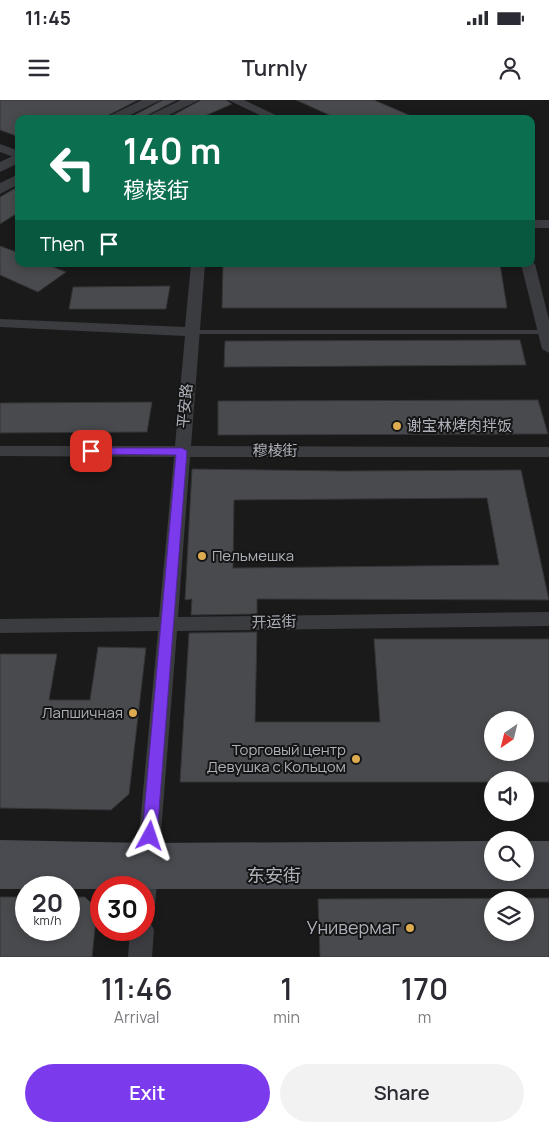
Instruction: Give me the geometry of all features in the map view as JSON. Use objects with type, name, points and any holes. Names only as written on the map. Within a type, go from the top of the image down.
[{"type":"main road","name":"东安街","points":[[0,853],[147,866],[549,875]]},
{"type":"main road","name":"东安街","points":[[0,875],[147,866],[484,854]]},
{"type":"main road","points":[[534,854],[549,854]]},
{"type":"street","points":[[119,115],[154,100]]},
{"type":"street","points":[[158,115],[192,100]]},
{"type":"street","points":[[234,100],[269,115]]},
{"type":"street","points":[[0,148],[15,154]]},
{"type":"street","points":[[0,168],[15,159]]},
{"type":"street","points":[[0,189],[15,180]]},
{"type":"street","points":[[535,224],[549,224]]},
{"type":"street","name":"平安路","points":[[146,876],[198,267]]},
{"type":"street","points":[[529,267],[547,332],[549,349]]},
{"type":"street","points":[[0,323],[191,332]]},
{"type":"street","name":"穆棱街","points":[[0,451],[549,452]]},
{"type":"street","name":"开运街","points":[[0,626],[549,619]]},
{"type":"street","points":[[140,957],[141,941]]},
{"type":"lane","points":[[191,332],[547,332]]},
{"type":"building","points":[[0,100],[138,100],[109,115],[15,115],[15,136],[0,130]]},
{"type":"building","points":[[163,100],[177,100],[148,115],[135,115]]},
{"type":"building","points":[[201,100],[226,100],[232,104],[207,115],[173,115]]},
{"type":"building","points":[[296,100],[374,100],[409,115],[329,115]]},
{"type":"building","points":[[15,188],[15,215],[0,224],[0,197]]},
{"type":"building","points":[[0,246],[15,252],[15,267],[53,267],[66,272],[38,292],[0,275]]},
{"type":"building","points":[[223,267],[500,267],[507,308],[222,308]]},
{"type":"building","points":[[170,286],[166,309],[69,309],[73,287]]},
{"type":"building","points":[[520,340],[526,365],[224,367],[225,341]]},
{"type":"building","points":[[538,400],[548,434],[218,435],[218,401]]},
{"type":"building","points":[[152,402],[147,432],[0,433],[0,403]]},
{"type":"building","points":[[192,469],[343,471],[521,470],[549,600],[257,599],[257,614],[191,615],[192,599],[185,600]],"holes":[[[487,498],[499,565],[233,568],[234,500]]]},
{"type":"building","points":[[257,632],[255,722],[380,722],[374,639],[549,639],[549,782],[534,782],[534,771],[484,771],[484,782],[180,782],[189,633]]},
{"type":"building","points":[[98,647],[146,648],[129,794],[111,810],[0,808],[0,654],[57,654],[49,700],[90,700]]},
{"type":"building","points":[[0,897],[15,897],[15,941],[80,941],[80,897],[85,897],[90,902],[90,941],[94,941],[92,957],[0,957]]},
{"type":"building","points":[[484,898],[484,941],[534,941],[534,898],[549,898],[549,957],[320,957],[318,899]]},
{"type":"place","name":"谢宝林烤肉拌饭","points":[[397,426]]},
{"type":"place","name":"Пельмешка","points":[[202,556]]},
{"type":"place","name":"Лапшичная","points":[[133,713]]},
{"type":"place","name":"Торговый центр Девушка с Кольцом","points":[[356,759]]},
{"type":"place","name":"Универмаг","points":[[410,928]]},
{"type":"route","points":[[91,451],[182,451],[150,836]]}]
